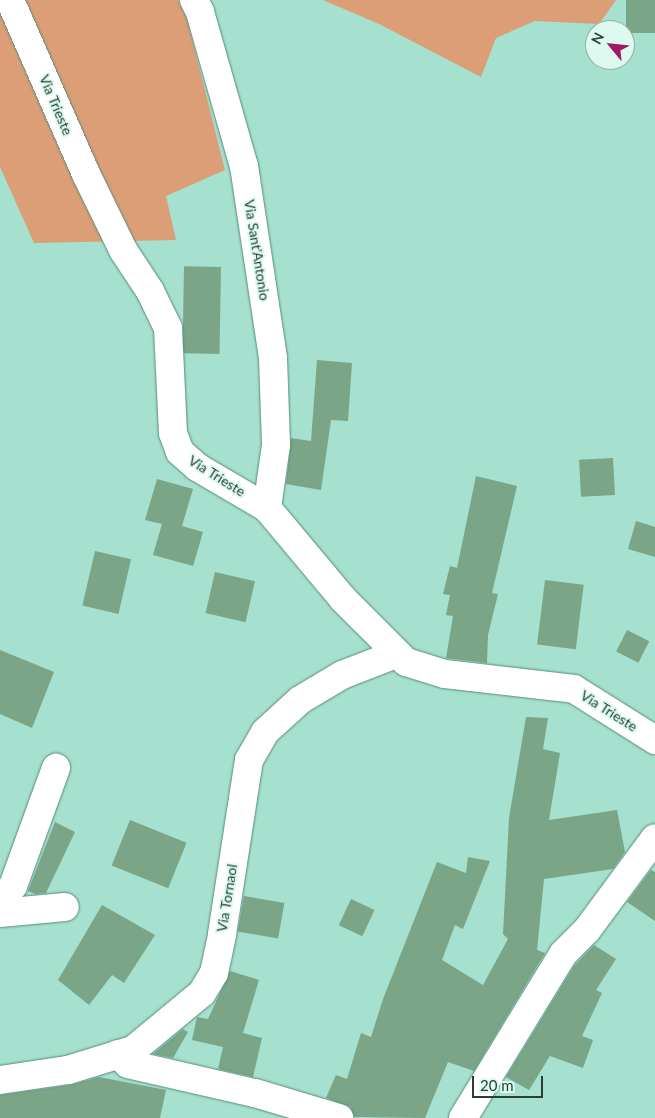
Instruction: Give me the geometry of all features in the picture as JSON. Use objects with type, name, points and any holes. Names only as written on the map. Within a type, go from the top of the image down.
[{"type":"street","name":"Via Trieste","points":[[10,0],[86,174],[123,250],[150,291],[168,328],[176,443],[197,467],[267,508],[343,598],[396,654],[414,667],[446,674],[574,689],[655,740]]},
{"type":"street","name":"Via Sant'Antonio","points":[[194,0],[200,12],[244,166],[273,358],[276,445],[267,508]]},
{"type":"street","name":"Via Tornaol","points":[[0,1080],[68,1070],[133,1050],[182,1013],[202,994],[214,973],[249,760],[265,732],[300,700],[342,675],[396,654]]},
{"type":"street","points":[[0,900],[13,886],[56,768]]},
{"type":"street","points":[[463,1118],[563,954],[587,930],[655,838]]},
{"type":"street","points":[[0,913],[65,907]]},
{"type":"street","points":[[118,1054],[128,1064],[255,1092],[339,1118]]},
{"type":"shaded area","points":[[0,0],[178,0],[187,19],[225,170],[166,196],[176,240],[34,243],[0,167]]},
{"type":"shaded area","points":[[323,0],[616,0],[602,20],[585,20],[585,23],[535,21],[496,38],[481,77],[379,24]]},
{"type":"building","points":[[626,0],[655,0],[655,33],[635,33],[635,20],[626,20]]},
{"type":"building","points":[[184,266],[221,267],[219,354],[182,353]]},
{"type":"building","points":[[317,360],[352,363],[348,421],[331,420],[321,490],[286,484],[291,438],[311,441]]},
{"type":"building","points":[[613,458],[615,495],[581,497],[579,460]]},
{"type":"building","points":[[476,476],[517,486],[492,593],[498,594],[488,635],[487,663],[446,658],[453,616],[446,615],[450,595],[443,594],[450,566],[457,568]]},
{"type":"building","points":[[157,479],[193,489],[182,526],[203,532],[193,566],[153,555],[162,524],[145,520]]},
{"type":"building","points":[[636,521],[655,527],[655,557],[628,549]]},
{"type":"building","points":[[95,551],[131,559],[118,614],[82,606]]},
{"type":"building","points":[[215,572],[255,581],[246,622],[206,613]]},
{"type":"building","points":[[545,580],[584,585],[576,649],[537,645]]},
{"type":"building","points":[[627,630],[649,641],[638,663],[616,651]]},
{"type":"building","points":[[0,650],[54,672],[32,728],[0,714]]},
{"type":"building","points":[[526,717],[548,718],[543,749],[560,753],[549,820],[617,810],[625,852],[613,869],[544,879],[537,950],[545,953],[474,1071],[448,1062],[425,1118],[354,1117],[350,1107],[326,1098],[336,1075],[347,1079],[361,1033],[371,1037],[383,999],[437,862],[466,873],[468,857],[490,861],[463,929],[455,925],[442,960],[483,985],[508,939],[503,934],[509,818]]},
{"type":"building","points":[[130,820],[187,843],[168,888],[112,865]]},
{"type":"building","points":[[55,822],[75,832],[46,893],[35,894],[28,891]]},
{"type":"building","points":[[651,870],[655,872],[655,921],[627,902]]},
{"type":"building","points":[[244,896],[284,903],[278,939],[238,931]]},
{"type":"building","points":[[351,899],[375,910],[362,936],[339,925]]},
{"type":"building","points":[[102,905],[155,935],[124,983],[112,975],[89,1005],[58,980]]},
{"type":"building","points":[[594,945],[616,959],[596,990],[602,993],[582,1036],[593,1040],[583,1068],[550,1056],[529,1090],[506,1077],[574,966]]},
{"type":"building","points":[[230,971],[259,980],[243,1033],[262,1038],[253,1077],[218,1069],[223,1047],[192,1040],[197,1017],[208,1019]]},
{"type":"building","points":[[183,1029],[188,1032],[173,1058],[153,1054]]},
{"type":"building","points":[[99,1077],[166,1090],[160,1118],[0,1118],[0,1095],[70,1085]]}]
